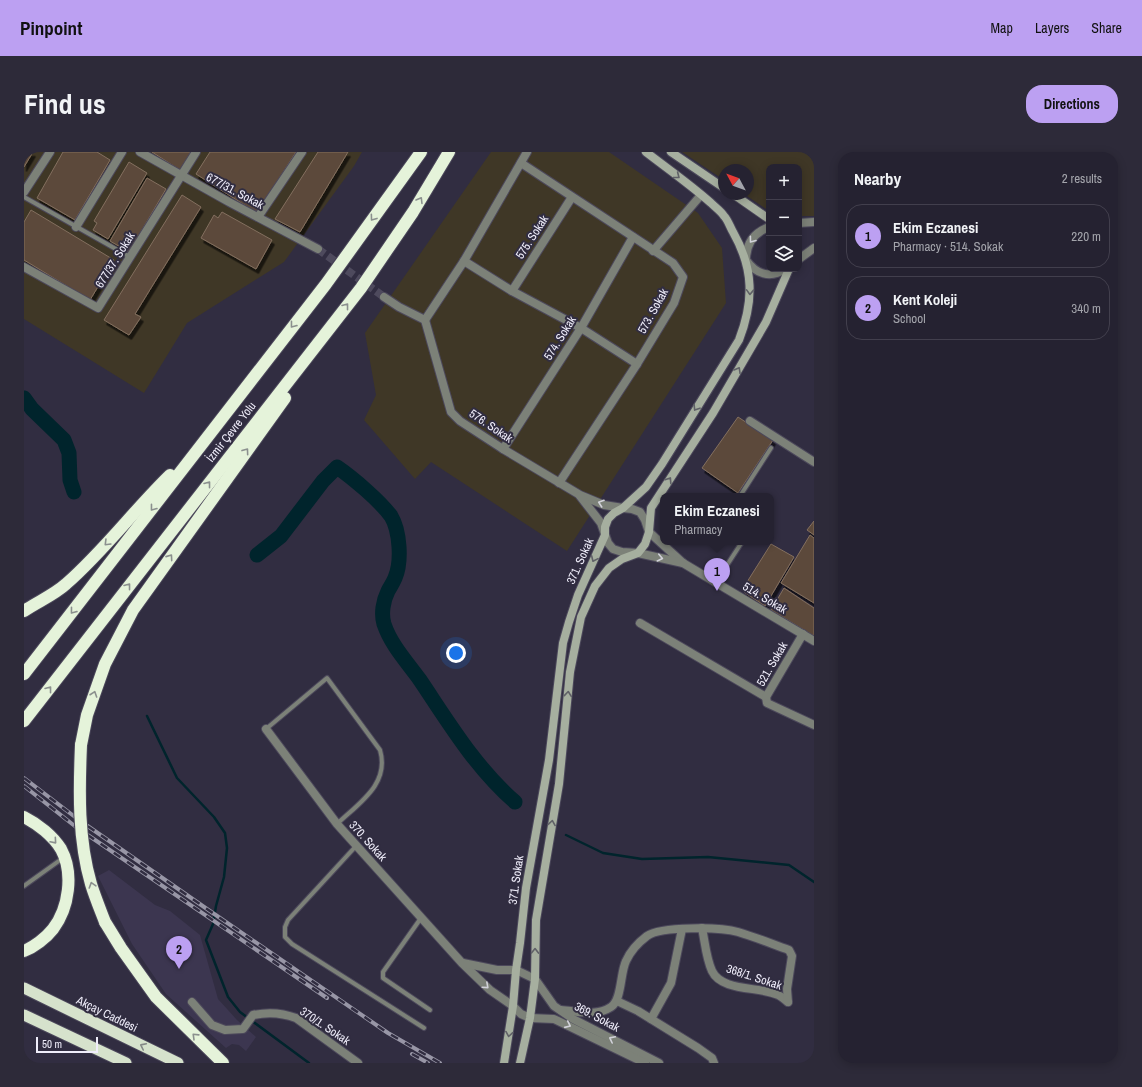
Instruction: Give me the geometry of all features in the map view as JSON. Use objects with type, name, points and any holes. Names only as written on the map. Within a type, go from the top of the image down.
[{"type":"highway","name":"İzmir Çevre Yolu","points":[[24,674],[326,284],[421,152]]},
{"type":"highway","name":"İzmir Çevre Yolu","points":[[24,721],[361,288],[413,212],[449,152]]},
{"type":"highway","points":[[223,1063],[156,997],[121,948],[105,922],[91,884],[82,837],[79,796],[81,745],[87,715],[105,664],[132,610],[290,390],[322,337]]},
{"type":"highway","points":[[24,611],[65,585],[119,532],[150,495],[202,444]]},
{"type":"highway","points":[[24,817],[38,826],[54,840],[64,857],[69,881],[64,909],[53,929],[33,947],[24,951]]},
{"type":"highway","name":"Akçay Caddesi","points":[[24,988],[178,1063]]},
{"type":"highway","points":[[24,1015],[126,1063]]},
{"type":"main road","name":"371. Sokak","points":[[504,1063],[513,1006],[526,888],[549,760],[564,643],[569,622],[578,595],[605,535],[605,527],[608,519],[614,513],[623,508],[646,487],[662,464],[739,340],[745,325],[750,295],[750,282],[746,260],[739,242],[724,216],[701,194],[646,152]]},
{"type":"main road","points":[[671,152],[718,184]]},
{"type":"main road","points":[[742,200],[766,217]]},
{"type":"main road","points":[[661,493],[713,413],[766,322],[788,272]]},
{"type":"main road","points":[[638,553],[645,544],[649,532],[651,508],[660,494]]},
{"type":"main road","name":"371. Sokak","points":[[520,1063],[530,1018],[535,979],[536,920],[559,784],[570,672],[582,617],[595,586],[609,568],[622,559],[638,553]]},
{"type":"street","points":[[24,192],[50,152]]},
{"type":"street","points":[[76,227],[122,152]]},
{"type":"street","name":"677/31. Sokak","points":[[140,152],[229,202],[318,249]]},
{"type":"street","name":"677/37. Sokak","points":[[24,267],[98,308],[196,152]]},
{"type":"street","points":[[258,217],[302,152]]},
{"type":"street","points":[[384,297],[425,320],[464,261],[527,152]]},
{"type":"street","name":"573. Sokak","points":[[521,163],[673,263],[683,277],[674,303],[637,364],[559,483]]},
{"type":"street","points":[[653,251],[701,194]]},
{"type":"street","name":"575. Sokak","points":[[512,291],[572,197]]},
{"type":"street","points":[[802,223],[814,222]]},
{"type":"street","points":[[766,228],[757,233],[747,246],[746,260],[751,267],[761,273],[768,275],[780,272]]},
{"type":"street","name":"574. Sokak","points":[[503,449],[581,328],[633,237]]},
{"type":"street","points":[[802,257],[814,248]]},
{"type":"street","points":[[464,261],[512,291],[581,328],[637,364]]},
{"type":"street","name":"576. Sokak","points":[[425,320],[451,412],[460,421],[503,449],[580,495]]},
{"type":"street","points":[[750,421],[814,462]]},
{"type":"street","points":[[580,495],[604,504],[640,512],[645,520],[649,532],[660,542]]},
{"type":"street","points":[[580,495],[601,523],[608,543],[613,549],[622,552],[638,553],[684,563]]},
{"type":"street","points":[[664,545],[684,563]]},
{"type":"street","name":"514. Sokak","points":[[684,563],[814,641]]},
{"type":"street","points":[[640,623],[766,697]]},
{"type":"street","name":"521. Sokak","points":[[803,634],[766,697],[767,702],[814,725]]},
{"type":"street","name":"370. Sokak","points":[[266,728],[337,824],[421,918],[462,963],[490,990],[513,1006],[520,1014],[530,1018]]},
{"type":"street","points":[[561,1010],[594,1013],[611,1007],[617,1002],[620,979],[626,962],[635,947],[648,935],[661,930],[702,928]]},
{"type":"street","name":"368/1. Sokak","points":[[702,928],[736,932],[790,950],[792,956],[787,989],[788,1002],[778,995],[764,991],[746,989],[716,977],[712,971],[702,928]]},
{"type":"street","points":[[651,1020],[671,983],[682,929]]},
{"type":"street","points":[[462,963],[497,970],[516,970],[535,979]]},
{"type":"street","name":"369. Sokak","points":[[535,979],[554,1006],[573,1019],[659,1063]]},
{"type":"street","name":"370/1. Sokak","points":[[192,1002],[212,1025],[224,1030],[243,1029],[253,1015],[266,1013],[288,1015],[296,1018],[358,1063]]},
{"type":"street","points":[[617,1002],[638,1011],[712,1058],[714,1063]]},
{"type":"street","name":"369. Sokak","points":[[530,1018],[554,1019],[644,1063]]},
{"type":"lane","points":[[24,198],[130,258]]},
{"type":"lane","points":[[742,493],[771,448]]},
{"type":"lane","points":[[716,582],[740,545]]},
{"type":"lane","points":[[266,728],[326,678],[380,750],[382,767],[377,784],[337,824]]},
{"type":"lane","points":[[356,846],[288,920],[285,927],[285,937],[292,944],[424,1028]]},
{"type":"lane","points":[[24,886],[64,857]]},
{"type":"lane","points":[[421,918],[383,972],[383,978],[430,1010]]},
{"type":"shaded area","points":[[24,152],[362,152],[354,166],[284,262],[187,323],[144,393],[24,319]]},
{"type":"shaded area","points":[[491,152],[609,152],[698,213],[722,248],[726,303],[567,551],[431,462],[415,479],[364,420],[376,395],[365,333]]},
{"type":"shaded area","points":[[682,152],[814,152],[814,216],[802,216],[802,164],[766,164],[766,209],[753,200],[754,164],[718,164],[718,176]]},
{"type":"shaded area","points":[[109,870],[155,905],[170,911],[200,935],[218,999],[237,1020],[256,1037],[246,1051],[239,1045],[232,1044],[226,1048],[166,994],[132,944],[98,876]]},
{"type":"building","points":[[24,152],[33,152],[24,167]]},
{"type":"building","points":[[63,152],[97,152],[110,160],[75,220],[37,198]]},
{"type":"building","points":[[152,152],[191,152],[180,170]]},
{"type":"building","points":[[210,152],[296,152],[257,213],[196,174]]},
{"type":"building","points":[[318,152],[348,152],[300,232],[275,219]]},
{"type":"building","points":[[129,162],[147,173],[108,239],[93,230],[97,223],[94,221]]},
{"type":"building","points":[[147,178],[166,189],[129,252],[110,241]]},
{"type":"building","points":[[182,195],[201,207],[135,314],[141,317],[129,335],[104,320]]},
{"type":"building","points":[[31,210],[114,260],[90,300],[24,260],[24,222]]},
{"type":"building","points":[[222,212],[272,240],[256,269],[201,238],[214,215],[218,218]]},
{"type":"building","points":[[738,417],[773,440],[738,493],[702,468]]},
{"type":"building","points":[[814,521],[814,535],[807,530]]},
{"type":"building","points":[[810,535],[814,538],[814,603],[781,583]]},
{"type":"building","points":[[770,545],[794,557],[765,606],[744,592],[747,582]]},
{"type":"building","points":[[784,588],[814,608],[814,636],[771,610]]},
{"type":"waterway","points":[[24,398],[32,409],[64,440],[69,453],[70,480],[74,492]]},
{"type":"waterway","points":[[257,555],[281,536],[323,481],[337,467],[373,497],[391,516],[394,522],[399,547],[399,564],[394,580],[386,595],[383,608],[383,620],[387,632],[395,646],[463,744],[487,774],[515,802]]},
{"type":"waterway","points":[[147,716],[177,778],[214,817],[225,833],[227,848],[224,877],[213,924],[206,940],[228,997],[240,1012],[309,1063]]},
{"type":"waterway","points":[[566,835],[603,853],[642,859],[708,857],[789,865],[814,882]]},
{"type":"tunnel","points":[[318,249],[384,297]]},
{"type":"railway","points":[[24,778],[79,820],[207,909],[388,1033],[440,1063]]},
{"type":"railway","points":[[24,786],[76,827],[327,998]]},
{"type":"railway","points":[[412,1054],[428,1063]]},
{"type":"place","name":"Ekim Eczanesi","points":[[717,591]]},
{"type":"place","name":"Kent Koleji","points":[[179,969]]}]
